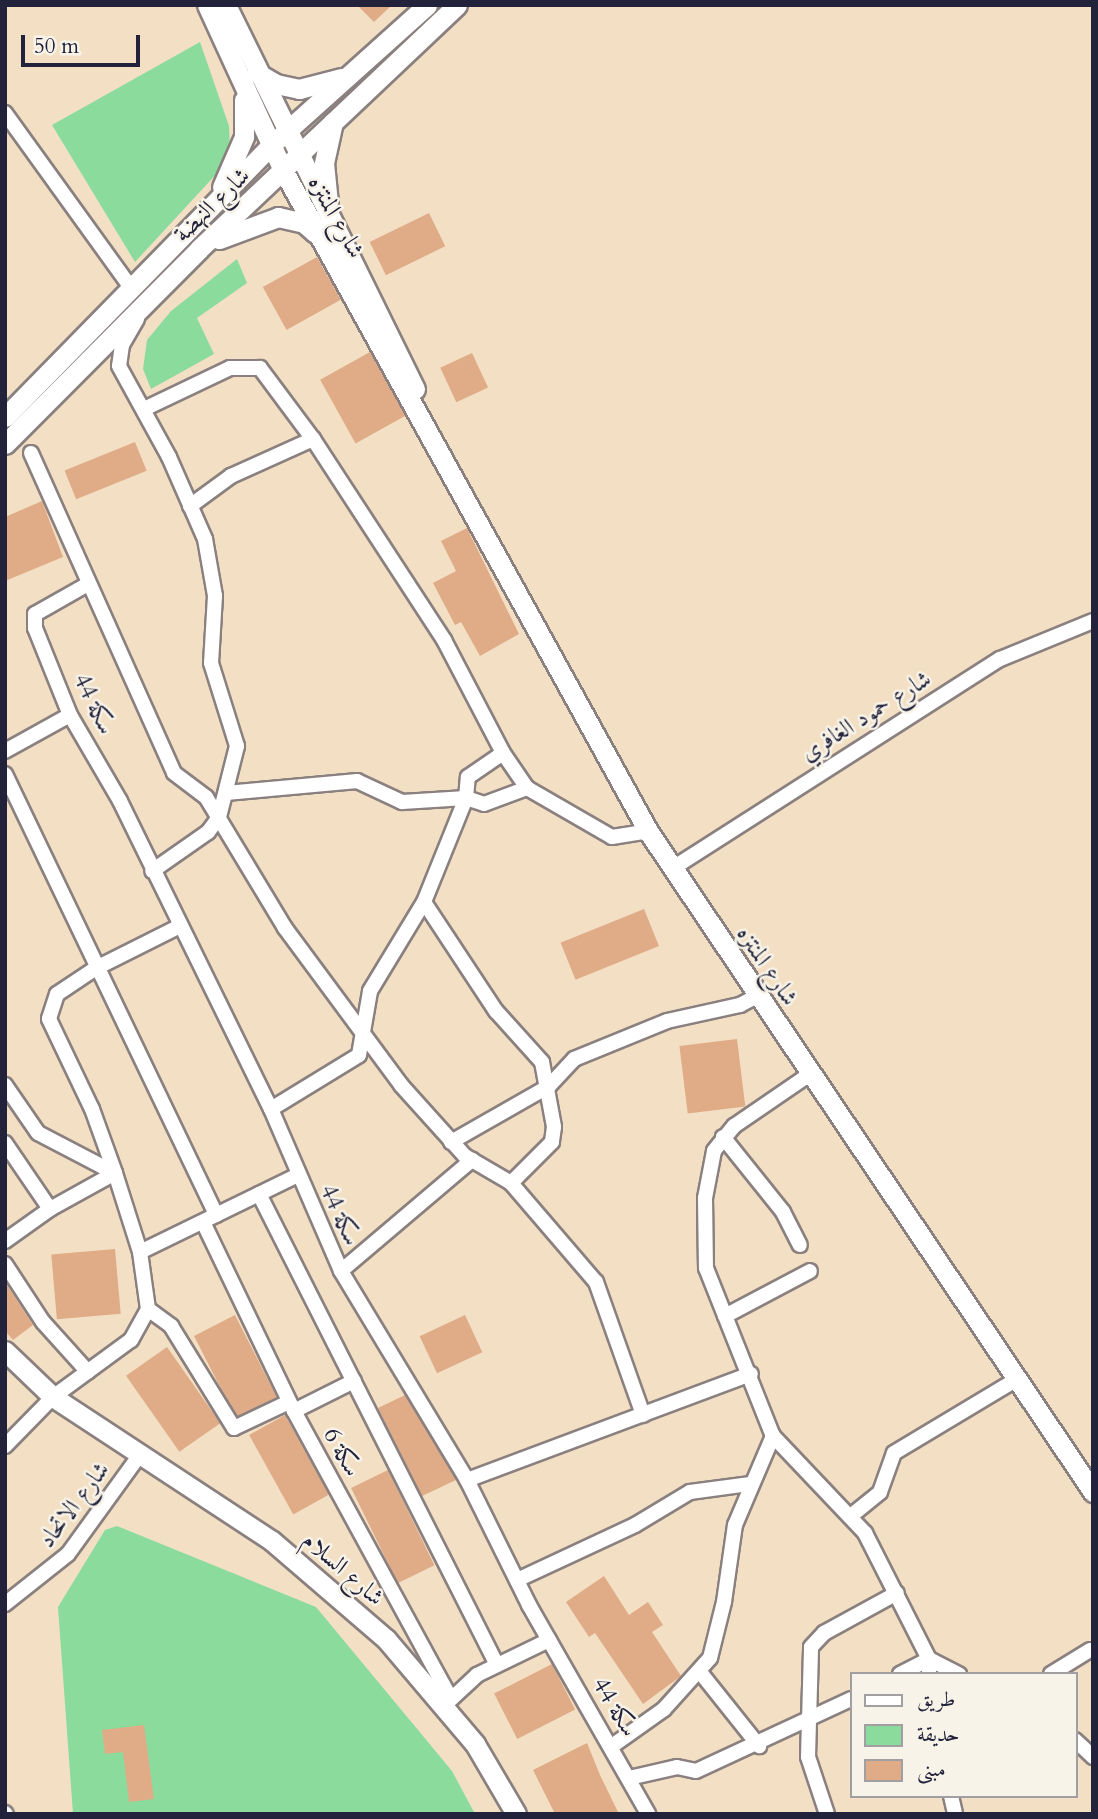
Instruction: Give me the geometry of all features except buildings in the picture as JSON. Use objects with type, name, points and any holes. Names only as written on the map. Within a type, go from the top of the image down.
[{"type":"street","name":"شارع المنتزه","points":[[207,5],[270,146],[648,831],[1093,1492]]},
{"type":"street","name":"شارع المنتزه","points":[[226,5],[414,389],[435,446]]},
{"type":"street","name":"شارع النهضة","points":[[5,417],[270,146],[427,5]]},
{"type":"street","name":"شارع النهضة","points":[[5,444],[199,249],[457,5]]},
{"type":"street","points":[[210,210],[244,137],[246,108],[234,65]]},
{"type":"street","points":[[257,73],[276,84],[309,89],[355,72]]},
{"type":"street","points":[[5,113],[132,289]]},
{"type":"street","points":[[332,221],[324,163],[334,120]]},
{"type":"street","points":[[199,249],[278,217],[304,223],[321,238]]},
{"type":"street","points":[[148,301],[122,345],[119,366],[144,409],[207,547],[215,596],[211,663],[237,746],[219,817],[208,832],[152,871]]},
{"type":"street","points":[[144,409],[244,365],[260,368],[313,439],[444,640],[503,753],[527,788],[612,837],[648,831]]},
{"type":"street","points":[[190,506],[231,476],[313,439]]},
{"type":"street","points":[[32,453],[163,755],[174,773],[206,797],[285,928],[401,1085],[451,1142],[472,1160],[511,1183],[596,1282],[643,1415]]},
{"type":"street","name":"سكة 44","points":[[88,584],[35,614],[35,628],[70,715],[120,801],[178,927],[271,1110],[296,1176],[341,1271],[467,1480],[549,1640],[612,1746],[648,1814]]},
{"type":"street","name":"شارع حمود الغافري","points":[[673,868],[1000,659],[1093,621]]},
{"type":"street","points":[[5,751],[70,715]]},
{"type":"street","points":[[271,1110],[350,1064],[359,1055],[365,1034],[370,991],[424,902],[466,798],[468,777],[503,753]]},
{"type":"street","name":"سكة 6","points":[[5,774],[96,968],[292,1406],[447,1703]]},
{"type":"street","points":[[226,793],[357,781],[402,802],[466,798],[484,804],[527,788]]},
{"type":"street","points":[[424,902],[496,1011],[542,1062],[549,1086],[552,1142],[511,1183]]},
{"type":"street","points":[[5,1446],[57,1394],[131,1340],[148,1309],[140,1252],[115,1173],[92,1109],[49,1019],[57,994],[96,968],[178,927]]},
{"type":"street","points":[[451,1142],[549,1086],[574,1059],[667,1021],[740,1006],[757,996]]},
{"type":"street","points":[[810,1074],[723,1138],[714,1151],[709,1172],[704,1242],[706,1268],[751,1374],[773,1436],[852,1515],[878,1553],[929,1658],[929,1672]]},
{"type":"street","points":[[5,1085],[38,1133],[115,1173]]},
{"type":"street","points":[[723,1138],[783,1212],[800,1245]]},
{"type":"street","points":[[5,1143],[50,1209]]},
{"type":"street","points":[[341,1271],[472,1160]]},
{"type":"street","points":[[5,1241],[50,1209],[115,1173]]},
{"type":"street","points":[[140,1252],[296,1176]]},
{"type":"street","points":[[259,1194],[496,1663]]},
{"type":"street","points":[[5,1264],[43,1322],[88,1372]]},
{"type":"street","points":[[725,1316],[810,1271]]},
{"type":"street","points":[[148,1309],[171,1326],[233,1428],[354,1381]]},
{"type":"street","name":"شارع السلام","points":[[5,1338],[57,1394]]},
{"type":"street","name":"شارع السلام","points":[[5,1351],[84,1417],[272,1541],[386,1639],[447,1703],[475,1744],[516,1814]]},
{"type":"street","points":[[467,1480],[751,1374]]},
{"type":"street","points":[[852,1515],[880,1492],[894,1453],[1017,1379]]},
{"type":"street","points":[[612,1746],[643,1727],[700,1672],[717,1636],[735,1525],[750,1484],[773,1436]]},
{"type":"street","name":"شارع الاتحاد","points":[[5,1604],[68,1554],[141,1453]]},
{"type":"street","points":[[517,1580],[635,1525],[690,1492],[750,1484]]},
{"type":"street","points":[[827,1814],[810,1773],[810,1657],[815,1640],[897,1593]]},
{"type":"street","points":[[447,1703],[496,1663],[549,1640]]},
{"type":"street","points":[[1054,1672],[1090,1650]]},
{"type":"street","points":[[904,1672],[929,1658]]},
{"type":"street","points":[[929,1658],[955,1672]]},
{"type":"street","points":[[700,1672],[759,1746]]},
{"type":"street","points":[[629,1777],[677,1767],[696,1771],[759,1746],[850,1700]]},
{"type":"street","points":[[1077,1742],[1093,1757]]},
{"type":"green space","points":[[200,42],[229,126],[230,149],[221,169],[135,262],[52,125]]},
{"type":"green space","points":[[237,259],[247,283],[197,318],[214,354],[151,389],[143,369],[147,340],[171,311]]},
{"type":"green space","points":[[117,1526],[316,1607],[452,1771],[475,1814],[73,1814],[58,1607],[105,1530]]}]
